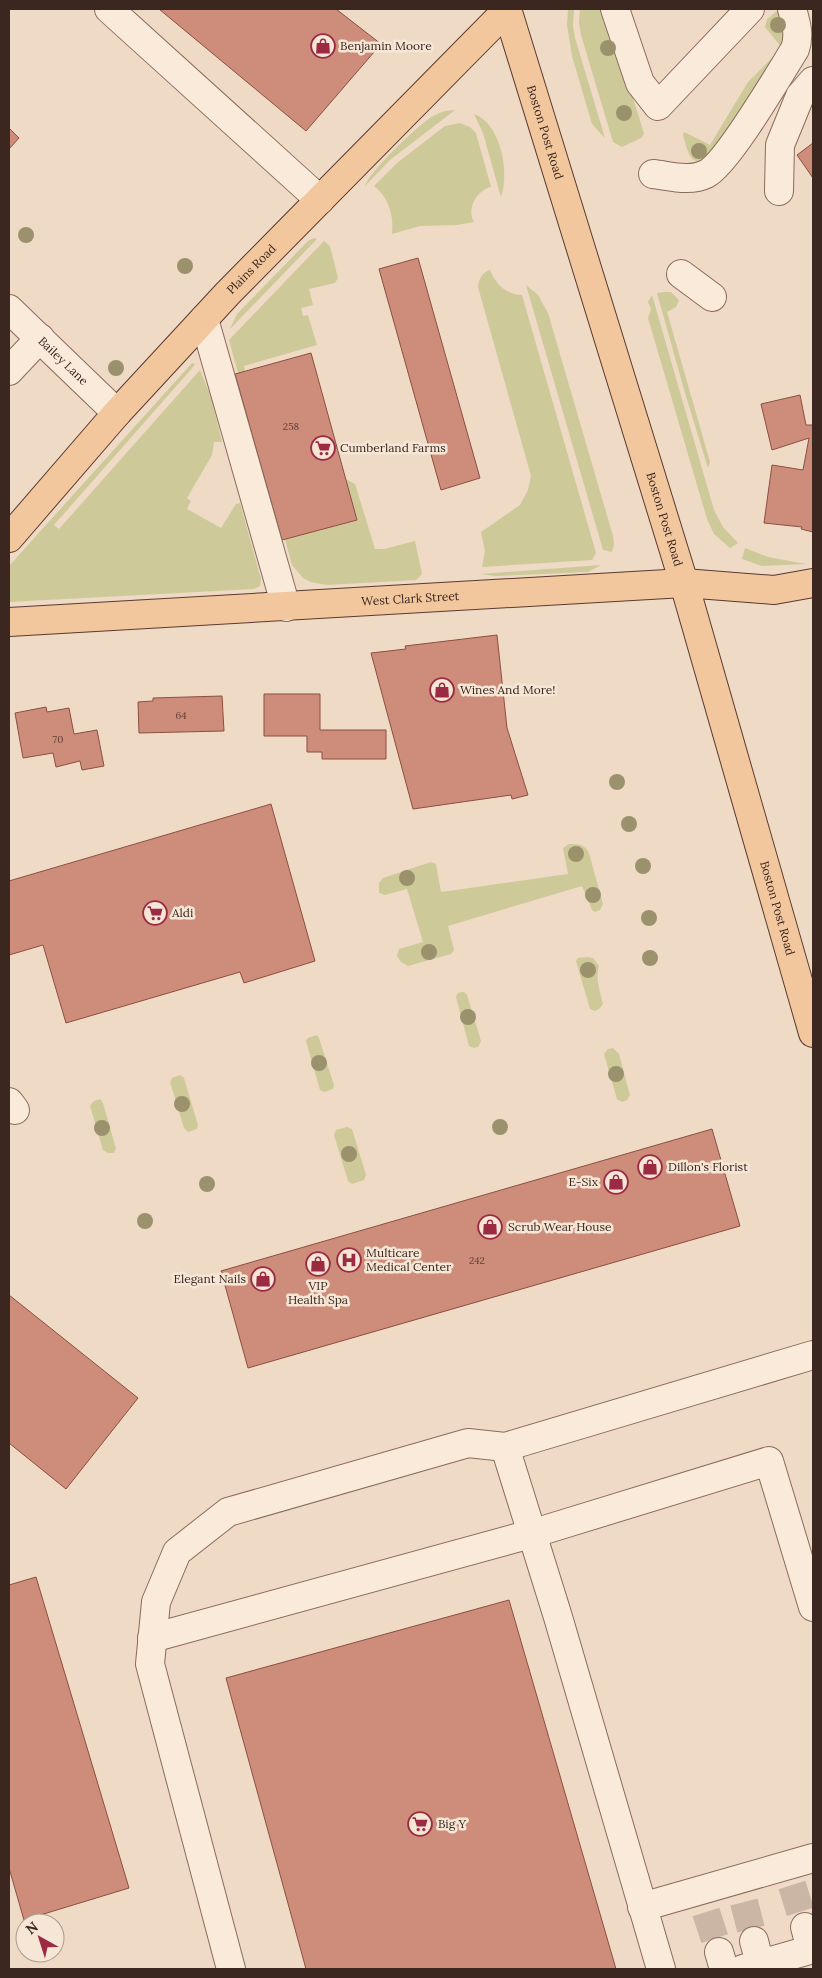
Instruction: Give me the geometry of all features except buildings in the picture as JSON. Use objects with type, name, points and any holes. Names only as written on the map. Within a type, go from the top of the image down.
[{"type":"main road","name":"Plains Road","points":[[9,538],[117,413],[204,319],[507,9]]},
{"type":"main road","name":"Boston Post Road","points":[[507,9],[684,583],[813,1033]]},
{"type":"main road","name":"West Clark Street","points":[[9,622],[684,583],[774,590],[813,583]]},
{"type":"street","points":[[109,9],[320,200]]},
{"type":"street","points":[[616,9],[640,83],[658,106],[750,9]]},
{"type":"street","points":[[653,174],[687,178],[707,174],[726,156],[795,49],[798,40],[792,9]]},
{"type":"street","points":[[779,191],[780,145],[800,96],[813,81]]},
{"type":"street","points":[[681,274],[712,297]]},
{"type":"street","name":"Bailey Lane","points":[[9,309],[117,413]]},
{"type":"street","points":[[204,319],[286,607]]},
{"type":"street","points":[[9,370],[40,338]]},
{"type":"street","points":[[231,1969],[150,1664],[156,1602],[177,1552],[228,1512],[468,1443],[505,1447],[813,1355]]},
{"type":"street","points":[[505,1447],[558,1617],[661,1969]]},
{"type":"street","points":[[152,1638],[531,1534],[769,1461],[813,1608]]},
{"type":"street","points":[[642,1906],[703,1901],[741,1891],[790,1875],[813,1858]]},
{"type":"street","points":[[752,1958],[810,1942]]},
{"type":"shaded area","points":[[568,9],[574,9],[573,26],[575,38],[605,138],[592,124],[572,56],[567,25]]},
{"type":"shaded area","points":[[580,9],[605,9],[643,130],[644,134],[641,138],[622,147],[613,142],[581,35]]},
{"type":"shaded area","points":[[777,11],[784,14],[790,32],[789,39],[716,153],[707,162],[701,163],[696,161],[690,155],[683,135],[684,132],[710,145],[748,82],[782,48],[765,27],[767,19]]},
{"type":"shaded area","points":[[455,110],[390,160],[365,186],[376,170],[395,149],[426,121],[441,112]]},
{"type":"shaded area","points":[[474,114],[483,119],[491,128],[501,150],[504,163],[504,187],[501,197],[483,133]]},
{"type":"shaded area","points":[[460,123],[470,127],[476,133],[491,187],[481,192],[474,201],[471,211],[474,222],[457,225],[420,226],[392,234],[392,220],[387,201],[374,186],[397,163],[445,126]]},
{"type":"shaded area","points":[[314,238],[317,239],[230,329],[237,314],[308,241]]},
{"type":"shaded area","points":[[324,241],[330,246],[338,278],[335,283],[309,289],[313,305],[301,308],[303,316],[308,315],[317,345],[244,366],[245,371],[238,373],[229,340]]},
{"type":"shaded area","points":[[490,270],[502,288],[511,293],[522,295],[596,553],[592,560],[482,567],[485,551],[481,532],[520,505],[528,490],[531,476],[478,287],[481,276]]},
{"type":"shaded area","points":[[526,285],[538,295],[548,313],[613,536],[614,545],[612,552],[603,550]]},
{"type":"shaded area","points":[[671,292],[679,300],[676,307],[667,312],[710,462],[708,468],[657,293]]},
{"type":"shaded area","points":[[652,295],[714,510],[723,527],[738,543],[730,548],[714,534],[707,519],[648,318],[651,309],[648,302]]},
{"type":"shaded area","points":[[192,363],[195,364],[194,366],[54,525],[59,529],[200,370],[211,397],[222,442],[214,442],[212,455],[187,498],[191,501],[187,509],[221,528],[236,504],[240,503],[261,579],[260,586],[254,589],[9,602],[9,566]]},
{"type":"shaded area","points":[[346,479],[355,484],[375,549],[384,549],[415,541],[422,574],[416,580],[327,585],[311,582],[303,578],[292,565],[285,539],[357,520]]},
{"type":"shaded area","points":[[745,548],[768,557],[806,564],[762,566],[742,559]]},
{"type":"shaded area","points":[[601,565],[588,572],[496,576],[480,574]]},
{"type":"shaded area","points":[[569,844],[581,845],[589,853],[603,904],[600,910],[595,912],[592,910],[582,886],[448,926],[454,950],[451,954],[408,966],[401,962],[397,956],[399,949],[423,942],[407,889],[385,895],[379,893],[379,883],[383,878],[431,862],[436,864],[441,892],[568,874],[563,848]]},
{"type":"shaded area","points":[[578,958],[593,958],[599,966],[598,980],[603,1004],[595,1011],[590,1009],[576,961]]},
{"type":"shaded area","points":[[461,992],[467,995],[481,1041],[478,1047],[469,1046],[456,997]]},
{"type":"shaded area","points":[[317,1035],[334,1085],[333,1089],[324,1092],[320,1090],[306,1041],[308,1038]]},
{"type":"shaded area","points":[[613,1048],[619,1054],[630,1095],[627,1100],[622,1102],[617,1099],[604,1054],[608,1049]]},
{"type":"shaded area","points":[[180,1075],[184,1078],[198,1125],[197,1129],[188,1132],[184,1128],[170,1082],[172,1078]]},
{"type":"shaded area","points":[[100,1099],[103,1103],[116,1149],[114,1153],[108,1153],[103,1150],[90,1106],[94,1101]]},
{"type":"shaded area","points":[[347,1127],[352,1129],[366,1175],[364,1180],[352,1184],[348,1181],[334,1135],[336,1130]]},
{"type":"tunnel","points":[[792,1885],[805,1927]]},
{"type":"tunnel","points":[[744,1902],[754,1941]]},
{"type":"tunnel","points":[[706,1912],[719,1952]]},
{"type":"place","name":"Benjamin Moore","points":[[323,46]]},
{"type":"place","name":"Cumberland Farms","points":[[323,448]]},
{"type":"place","name":"Wines And More!","points":[[442,690]]},
{"type":"place","name":"Aldi","points":[[155,913]]},
{"type":"place","name":"Dillon's Florist","points":[[650,1167]]},
{"type":"place","name":"E-Six","points":[[616,1182]]},
{"type":"place","name":"Scrub Wear House","points":[[490,1227]]},
{"type":"place","name":"Multicare Medical Center","points":[[349,1260]]},
{"type":"place","name":"VIP Health Spa","points":[[318,1264]]},
{"type":"place","name":"Elegant Nails","points":[[263,1279]]},
{"type":"place","name":"Big Y","points":[[420,1824]]}]
